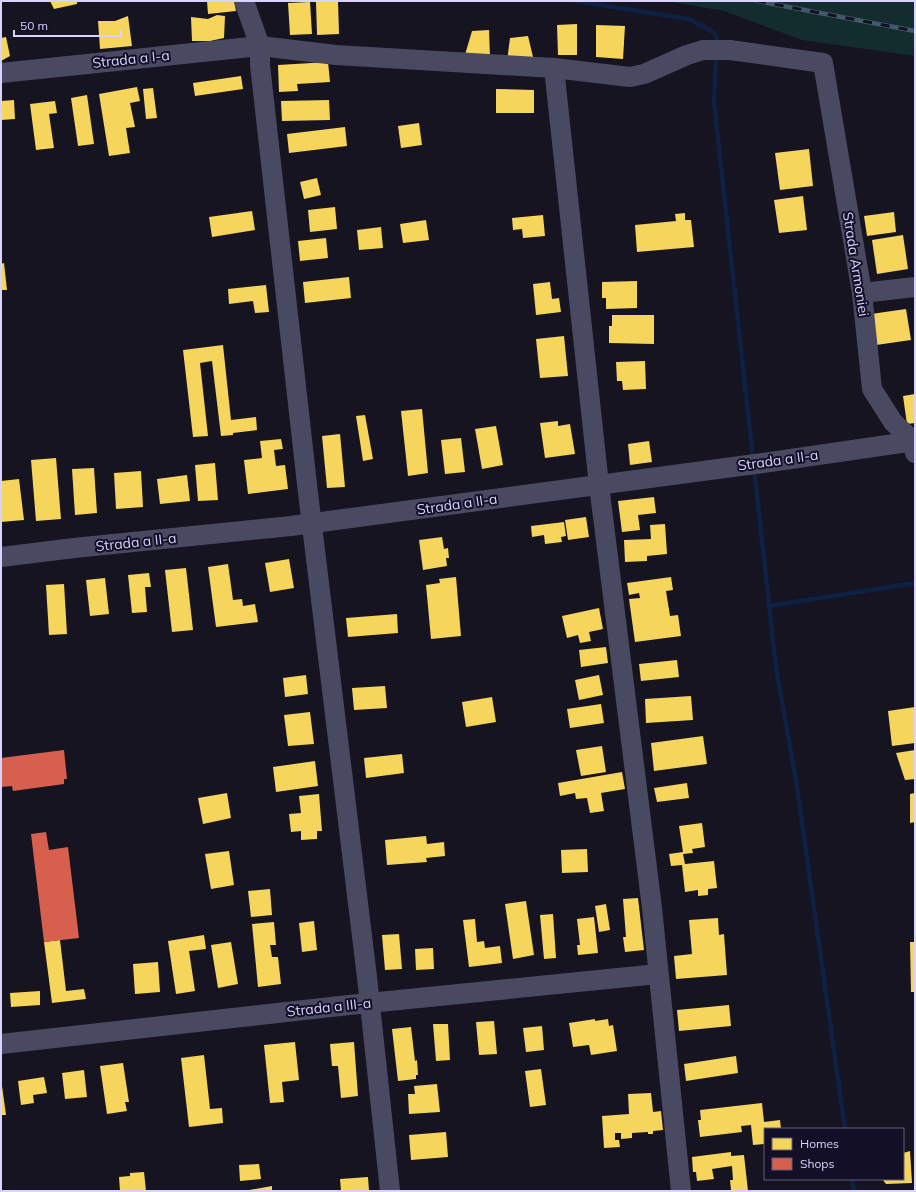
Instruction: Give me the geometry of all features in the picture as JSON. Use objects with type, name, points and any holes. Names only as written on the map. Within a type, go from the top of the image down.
[{"type":"street","points":[[244,1],[260,46],[261,73],[312,523],[367,977],[390,1191]]},
{"type":"street","name":"Strada a I-a","points":[[1,73],[260,46],[336,55],[554,68],[630,77],[644,74],[687,55],[703,50],[730,50],[824,63]]},
{"type":"street","name":"Strada Armoniei","points":[[824,63],[862,293],[872,389],[893,422],[914,445]]},
{"type":"street","points":[[554,68],[599,485],[652,901],[658,974],[681,1191]]},
{"type":"street","points":[[862,293],[915,287]]},
{"type":"street","name":"Strada a II-a","points":[[1,557],[312,523],[744,465],[914,445]]},
{"type":"street","name":"Strada a III-a","points":[[1,1044],[369,1003],[658,974]]},
{"type":"green space","points":[[666,1],[915,1],[915,56],[802,40],[724,11]]},
{"type":"building: Homes","points":[[50,1],[77,1],[77,4],[54,9]]},
{"type":"building: Homes","points":[[207,1],[234,1],[236,11],[208,14]]},
{"type":"building: Homes","points":[[310,2],[312,34],[290,35],[288,3]]},
{"type":"building: Homes","points":[[316,2],[338,2],[339,34],[317,35]]},
{"type":"building: Homes","points":[[217,15],[225,16],[224,38],[210,41],[192,41],[191,17],[208,19]]},
{"type":"building: Homes","points":[[128,16],[132,46],[100,49],[98,21],[115,21]]},
{"type":"building: Homes","points":[[577,24],[577,55],[558,55],[557,25]]},
{"type":"building: Homes","points":[[596,25],[625,26],[623,59],[596,57]]},
{"type":"building: Homes","points":[[489,30],[490,57],[464,58],[472,31]]},
{"type":"building: Homes","points":[[528,36],[534,61],[507,61],[510,38]]},
{"type":"building: Homes","points":[[6,37],[10,56],[1,61],[1,38]]},
{"type":"building: Homes","points":[[328,62],[330,82],[297,84],[298,91],[279,92],[278,65]]},
{"type":"building: Homes","points":[[241,76],[243,89],[195,96],[193,83]]},
{"type":"building: Homes","points":[[137,87],[140,101],[130,103],[135,127],[126,128],[130,153],[109,156],[99,94]]},
{"type":"building: Homes","points":[[153,88],[157,118],[146,119],[143,89]]},
{"type":"building: Homes","points":[[496,89],[534,90],[534,113],[496,113]]},
{"type":"building: Homes","points":[[87,95],[94,144],[78,146],[71,98]]},
{"type":"building: Homes","points":[[14,100],[15,119],[1,120],[1,101]]},
{"type":"building: Homes","points":[[329,100],[330,120],[282,121],[281,101]]},
{"type":"building: Homes","points":[[55,101],[57,113],[49,114],[54,148],[36,150],[30,104]]},
{"type":"building: Homes","points":[[419,123],[422,145],[401,148],[398,126]]},
{"type":"building: Homes","points":[[345,127],[347,146],[289,153],[287,134]]},
{"type":"building: Homes","points":[[809,149],[813,186],[780,190],[775,153]]},
{"type":"building: Homes","points":[[317,178],[321,195],[304,199],[300,182]]},
{"type":"building: Homes","points":[[803,196],[807,230],[779,233],[774,200]]},
{"type":"building: Homes","points":[[335,207],[337,229],[310,232],[308,210]]},
{"type":"building: Homes","points":[[252,211],[255,230],[212,237],[209,217]]},
{"type":"building: Homes","points":[[894,212],[896,232],[867,236],[864,216]]},
{"type":"building: Homes","points":[[685,213],[685,220],[691,220],[694,247],[637,252],[635,225],[676,221],[675,214]]},
{"type":"building: Homes","points":[[543,215],[545,236],[523,238],[522,229],[513,230],[512,218]]},
{"type":"building: Homes","points":[[426,220],[429,240],[403,243],[400,224]]},
{"type":"building: Homes","points":[[381,227],[383,248],[359,250],[357,230]]},
{"type":"building: Homes","points":[[903,235],[908,269],[877,274],[872,240]]},
{"type":"building: Homes","points":[[326,238],[328,258],[300,261],[298,241]]},
{"type":"building: Homes","points":[[4,263],[7,290],[1,290],[1,264]]},
{"type":"building: Homes","points":[[349,277],[351,298],[305,303],[303,282]]},
{"type":"building: Homes","points":[[637,281],[637,308],[606,309],[606,298],[602,298],[602,282]]},
{"type":"building: Homes","points":[[550,282],[552,299],[559,298],[561,312],[536,315],[533,284]]},
{"type":"building: Homes","points":[[266,285],[269,312],[255,313],[253,301],[229,304],[228,289]]},
{"type":"building: Homes","points":[[906,309],[911,340],[876,345],[871,314]]},
{"type":"building: Homes","points":[[612,315],[654,315],[654,344],[609,343],[609,326],[612,326]]},
{"type":"building: Homes","points":[[564,336],[568,376],[540,378],[536,339]]},
{"type":"building: Homes","points":[[223,345],[231,420],[256,417],[257,430],[221,436],[212,361],[200,363],[208,436],[193,437],[183,350]]},
{"type":"building: Homes","points":[[645,361],[646,389],[623,390],[622,381],[617,381],[616,362]]},
{"type":"building: Homes","points":[[915,394],[915,423],[907,424],[903,396]]},
{"type":"building: Homes","points":[[422,409],[428,473],[408,476],[401,411]]},
{"type":"building: Homes","points":[[365,415],[373,459],[363,461],[356,416]]},
{"type":"building: Homes","points":[[558,421],[558,426],[570,424],[575,454],[545,458],[540,423]]},
{"type":"building: Homes","points":[[496,426],[503,465],[482,469],[475,429]]},
{"type":"building: Homes","points":[[340,434],[345,487],[327,488],[322,436]]},
{"type":"building: Homes","points":[[461,438],[465,472],[445,474],[441,440]]},
{"type":"building: Homes","points":[[281,439],[283,449],[274,450],[276,466],[285,465],[288,489],[248,494],[244,460],[262,458],[260,441]]},
{"type":"building: Homes","points":[[649,441],[652,462],[630,465],[628,444]]},
{"type":"building: Homes","points":[[56,458],[61,519],[36,521],[31,460]]},
{"type":"building: Homes","points":[[215,463],[218,500],[198,501],[195,465]]},
{"type":"building: Homes","points":[[94,468],[97,513],[75,515],[72,469]]},
{"type":"building: Homes","points":[[141,471],[143,507],[116,509],[114,473]]},
{"type":"building: Homes","points":[[187,475],[190,501],[160,504],[157,479]]},
{"type":"building: Homes","points":[[19,479],[24,520],[1,522],[1,481]]},
{"type":"building: Homes","points":[[654,497],[656,513],[638,515],[640,530],[622,532],[618,501]]},
{"type":"building: Homes","points":[[586,517],[589,537],[568,540],[565,520]]},
{"type":"building: Homes","points":[[564,522],[566,536],[561,537],[562,542],[545,544],[544,535],[532,537],[531,526]]},
{"type":"building: Homes","points":[[665,524],[667,554],[647,556],[647,561],[625,562],[624,540],[651,539],[650,525]]},
{"type":"building: Homes","points":[[442,537],[444,549],[448,548],[449,558],[446,558],[447,566],[423,570],[419,540]]},
{"type":"building: Homes","points":[[289,559],[294,588],[270,592],[265,563]]},
{"type":"building: Homes","points":[[228,564],[233,600],[242,599],[243,606],[255,604],[258,622],[216,627],[208,567]]},
{"type":"building: Homes","points":[[186,568],[193,630],[172,632],[165,570]]},
{"type":"building: Homes","points":[[149,573],[151,587],[145,587],[147,612],[132,613],[128,575]]},
{"type":"building: Homes","points":[[456,577],[461,636],[431,639],[426,585],[440,583],[439,579]]},
{"type":"building: Homes","points":[[671,577],[673,590],[666,591],[670,616],[678,615],[681,636],[635,642],[629,599],[640,598],[639,593],[629,595],[627,583]]},
{"type":"building: Homes","points":[[105,578],[109,614],[90,616],[86,580]]},
{"type":"building: Homes","points":[[64,584],[67,634],[49,635],[46,585]]},
{"type":"building: Homes","points":[[599,608],[603,629],[589,632],[591,641],[580,643],[578,635],[567,638],[562,616]]},
{"type":"building: Homes","points":[[397,614],[398,633],[348,637],[346,618]]},
{"type":"building: Homes","points":[[606,647],[608,663],[581,667],[579,650]]},
{"type":"building: Homes","points":[[677,660],[679,677],[641,681],[639,664]]},
{"type":"building: Homes","points":[[306,675],[308,694],[285,697],[283,678]]},
{"type":"building: Homes","points":[[599,675],[603,695],[579,700],[575,680]]},
{"type":"building: Homes","points":[[385,686],[387,708],[354,710],[352,688]]},
{"type":"building: Homes","points":[[691,696],[693,720],[646,723],[645,699]]},
{"type":"building: Homes","points":[[492,697],[496,722],[466,727],[462,702]]},
{"type":"building: Homes","points":[[601,704],[604,723],[570,728],[567,709]]},
{"type":"building: Homes","points":[[915,707],[915,743],[892,746],[888,711]]},
{"type":"building: Homes","points":[[310,712],[314,744],[288,746],[284,715]]},
{"type":"building: Homes","points":[[703,736],[707,764],[654,771],[651,743]]},
{"type":"building: Homes","points":[[602,746],[606,772],[581,776],[576,750]]},
{"type":"building: Homes","points":[[915,750],[915,779],[905,780],[896,753]]},
{"type":"building: Homes","points":[[402,754],[404,773],[366,778],[364,758]]},
{"type":"building: Homes","points":[[315,761],[318,786],[276,792],[273,767]]},
{"type":"building: Homes","points":[[622,772],[625,789],[601,793],[604,811],[590,813],[587,798],[576,799],[575,793],[560,796],[558,783]]},
{"type":"building: Homes","points":[[687,783],[689,798],[657,802],[654,788]]},
{"type":"building: Homes","points":[[227,793],[231,818],[203,824],[198,798]]},
{"type":"building: Homes","points":[[915,793],[915,822],[910,823],[910,794]]},
{"type":"building: Homes","points":[[319,794],[322,831],[317,831],[317,839],[301,840],[301,831],[291,832],[289,814],[301,813],[299,796]]},
{"type":"building: Homes","points":[[702,823],[705,847],[692,849],[693,853],[683,854],[685,864],[714,861],[717,888],[708,889],[708,895],[698,896],[698,890],[685,892],[682,865],[671,866],[669,854],[683,852],[679,826]]},
{"type":"building: Homes","points":[[426,836],[427,844],[444,842],[445,856],[426,858],[427,862],[387,865],[385,840]]},
{"type":"building: Homes","points":[[587,849],[588,872],[562,873],[561,850]]},
{"type":"building: Homes","points":[[229,851],[234,885],[211,889],[205,854]]},
{"type":"building: Homes","points":[[270,889],[272,915],[251,917],[248,891]]},
{"type":"building: Homes","points":[[638,898],[644,950],[625,952],[623,937],[626,937],[623,899]]},
{"type":"building: Homes","points":[[526,901],[534,955],[513,959],[505,904]]},
{"type":"building: Homes","points":[[606,904],[610,930],[599,932],[595,906]]},
{"type":"building: Homes","points":[[553,914],[556,958],[544,959],[540,915]]},
{"type":"building: Homes","points":[[594,917],[598,953],[578,955],[577,945],[580,945],[577,919]]},
{"type":"building: Homes","points":[[718,918],[719,935],[724,934],[727,975],[676,979],[674,956],[692,954],[689,920]]},
{"type":"building: Homes","points":[[475,919],[477,942],[484,941],[485,948],[500,946],[502,963],[469,967],[463,920]]},
{"type":"building: Homes","points":[[314,921],[317,950],[302,952],[299,923]]},
{"type":"building: Homes","points":[[274,922],[276,945],[270,945],[272,957],[278,957],[281,984],[258,987],[252,924]]},
{"type":"building: Homes","points":[[399,934],[402,969],[385,970],[382,935]]},
{"type":"building: Homes","points":[[204,935],[206,949],[189,951],[195,991],[176,994],[168,941]]},
{"type":"building: Homes","points":[[60,940],[66,991],[84,989],[86,999],[52,1003],[44,942]]},
{"type":"building: Homes","points":[[231,942],[238,984],[218,988],[211,945]]},
{"type":"building: Homes","points":[[910,942],[915,942],[915,992],[911,992]]},
{"type":"building: Homes","points":[[433,948],[434,969],[416,970],[415,949]]},
{"type":"building: Homes","points":[[158,962],[160,992],[135,994],[133,964]]},
{"type":"building: Homes","points":[[40,991],[40,1005],[11,1007],[10,993]]},
{"type":"building: Homes","points":[[729,1005],[731,1026],[679,1031],[677,1010]]},
{"type":"building: Homes","points":[[595,1019],[595,1021],[608,1019],[609,1026],[613,1025],[617,1051],[591,1055],[589,1045],[573,1047],[569,1023]]},
{"type":"building: Homes","points":[[494,1021],[497,1054],[479,1055],[476,1022]]},
{"type":"building: Homes","points":[[433,1024],[448,1024],[450,1060],[436,1061]]},
{"type":"building: Homes","points":[[542,1026],[544,1050],[526,1052],[523,1028]]},
{"type":"building: Homes","points":[[411,1027],[418,1075],[416,1075],[416,1079],[398,1081],[392,1029]]},
{"type":"building: Homes","points":[[295,1042],[299,1080],[282,1082],[284,1102],[270,1103],[264,1045]]},
{"type":"building: Homes","points":[[354,1042],[358,1096],[341,1098],[338,1066],[332,1066],[330,1044]]},
{"type":"building: Homes","points":[[204,1055],[210,1109],[222,1108],[223,1123],[189,1127],[181,1058]]},
{"type":"building: Homes","points":[[736,1056],[738,1073],[686,1081],[684,1064]]},
{"type":"building: Homes","points":[[123,1063],[129,1102],[125,1102],[127,1111],[107,1114],[100,1066]]},
{"type":"building: Homes","points":[[541,1069],[546,1105],[530,1107],[525,1071]]},
{"type":"building: Homes","points":[[84,1070],[87,1097],[65,1099],[62,1073]]},
{"type":"building: Homes","points":[[44,1077],[47,1093],[33,1095],[34,1103],[21,1105],[18,1081]]},
{"type":"building: Homes","points":[[437,1084],[440,1112],[409,1114],[408,1094],[415,1094],[414,1086]]},
{"type":"building: Homes","points":[[2,1086],[6,1115],[1,1115]]},
{"type":"building: Homes","points":[[651,1093],[653,1112],[661,1111],[663,1130],[653,1131],[653,1134],[648,1134],[648,1132],[632,1133],[632,1138],[621,1139],[621,1133],[615,1133],[615,1140],[619,1140],[620,1147],[604,1148],[602,1116],[629,1114],[628,1094]]},
{"type":"building: Homes","points":[[762,1103],[764,1122],[780,1120],[781,1128],[764,1128],[764,1144],[753,1145],[751,1125],[741,1126],[742,1132],[700,1137],[698,1120],[701,1120],[700,1110]]},
{"type":"building: Homes","points":[[446,1132],[448,1157],[411,1160],[409,1135]]},
{"type":"building: Homes","points":[[910,1151],[912,1183],[886,1184],[883,1180],[904,1180],[904,1153]]},
{"type":"building: Homes","points":[[731,1152],[731,1156],[744,1155],[748,1191],[731,1190],[730,1180],[733,1180],[732,1166],[712,1169],[714,1179],[697,1181],[696,1172],[693,1172],[692,1157]]},
{"type":"building: Homes","points":[[259,1164],[261,1179],[240,1181],[239,1165]]},
{"type":"building: Homes","points":[[144,1172],[146,1191],[120,1191],[119,1177],[130,1176],[130,1173]]},
{"type":"building: Homes","points":[[368,1177],[369,1191],[341,1191],[340,1179]]},
{"type":"building: Homes","points":[[272,1186],[272,1191],[249,1191],[249,1190]]},
{"type":"building: Shops","points":[[64,750],[67,779],[64,779],[64,784],[13,791],[12,786],[1,787],[1,758]]},
{"type":"building: Shops","points":[[46,832],[49,850],[68,847],[79,938],[44,942],[31,834]]},
{"type":"waterway","points":[[576,1],[689,19],[713,32],[717,38],[716,45]]},
{"type":"waterway","points":[[716,55],[714,102],[753,459]]},
{"type":"waterway","points":[[754,468],[776,668],[796,780],[845,1128]]},
{"type":"waterway","points":[[769,606],[915,583]]},
{"type":"waterway","points":[[852,1180],[854,1191]]},
{"type":"railway","points":[[757,1],[915,31]]}]
